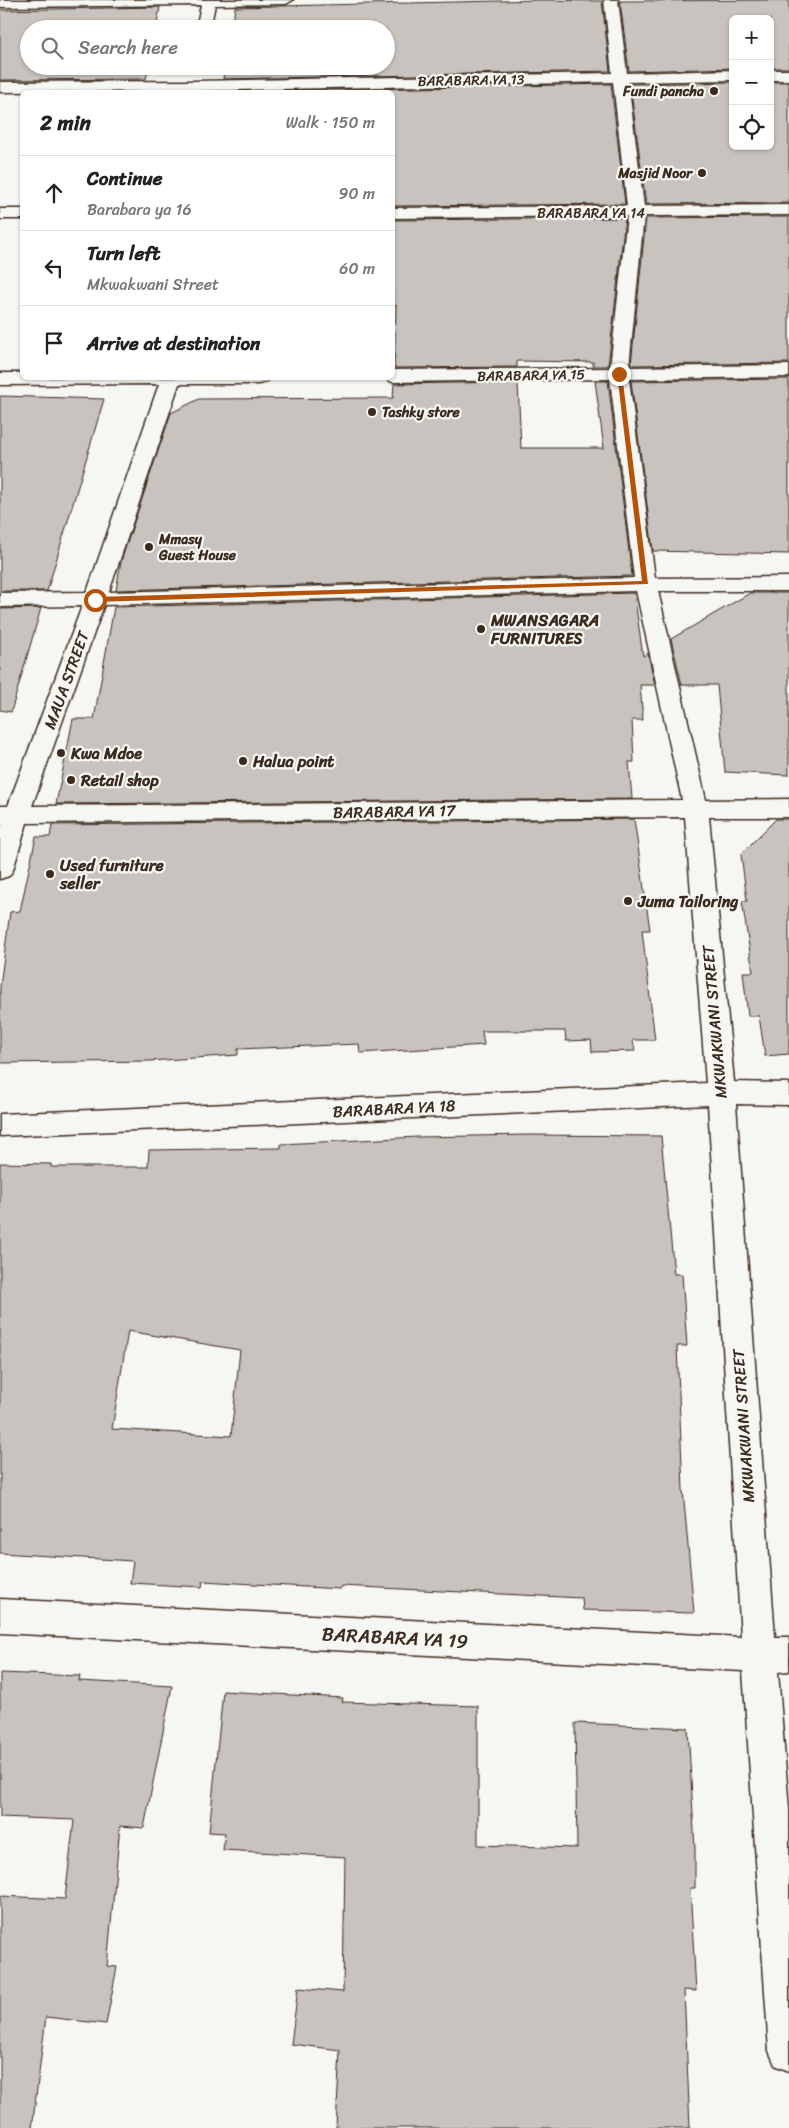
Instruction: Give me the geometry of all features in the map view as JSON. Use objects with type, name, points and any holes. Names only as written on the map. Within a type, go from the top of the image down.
[{"type":"street","points":[[0,3],[286,0]]},
{"type":"street","name":"MKWAKWANI STREET","points":[[611,0],[636,212],[619,374],[646,583],[696,808],[774,1654],[789,2052]]},
{"type":"street","points":[[206,20],[209,1]]},
{"type":"street","points":[[774,75],[789,75]]},
{"type":"street","name":"BARABARA YA 13","points":[[0,87],[621,76],[729,76]]},
{"type":"street","name":"BARABARA YA 14","points":[[395,213],[789,210]]},
{"type":"street","points":[[0,214],[20,214]]},
{"type":"street","name":"BARABARA YA 15","points":[[395,376],[789,371]]},
{"type":"street","points":[[0,379],[20,379]]},
{"type":"street","name":"MAUA STREET","points":[[0,870],[8,815],[95,600],[169,380]]},
{"type":"street","points":[[0,600],[95,600],[646,583],[789,584]]},
{"type":"street","name":"BARABARA YA 17","points":[[8,815],[789,808]]},
{"type":"street","name":"BARABARA YA 18","points":[[0,1125],[721,1094],[789,1094]]},
{"type":"street","name":"BARABARA YA 19","points":[[0,1616],[774,1654]]},
{"type":"building","points":[[542,0],[602,1],[610,71],[223,79],[224,75],[395,75],[395,20],[233,20],[235,7]]},
{"type":"building","points":[[789,0],[789,68],[774,68],[774,15],[729,15],[729,68],[629,71],[620,1]]},
{"type":"building","points":[[160,7],[158,20],[20,20],[20,75],[147,75],[146,79],[0,80],[0,10]]},
{"type":"building","points":[[729,82],[729,150],[774,150],[774,82],[789,82],[789,203],[646,204],[630,84]]},
{"type":"building","points":[[611,84],[625,204],[395,206],[395,90],[318,90]]},
{"type":"building","points":[[789,217],[789,363],[631,365],[646,218]]},
{"type":"building","points":[[625,218],[608,366],[593,366],[593,362],[517,361],[517,367],[395,368],[395,220]]},
{"type":"building","points":[[789,379],[789,554],[653,551],[631,381]]},
{"type":"building","points":[[595,381],[608,381],[632,576],[116,590],[121,561],[171,413],[199,399],[393,398],[394,384],[518,382],[521,448],[604,448]]},
{"type":"building","points":[[0,396],[104,399],[47,591],[0,591]]},
{"type":"building","points":[[634,593],[643,656],[648,653],[655,685],[640,685],[643,720],[632,720],[634,762],[629,762],[632,799],[56,804],[73,719],[94,719],[114,607]]},
{"type":"building","points":[[750,593],[789,593],[789,775],[725,772],[717,685],[682,685],[671,639]]},
{"type":"building","points":[[41,608],[11,712],[0,710],[0,609]]},
{"type":"building","points":[[634,819],[650,930],[642,930],[655,1040],[633,1040],[635,1051],[592,1052],[591,1040],[566,1041],[565,1031],[482,1031],[484,1045],[360,1053],[359,1044],[238,1049],[238,1055],[150,1061],[0,1063],[0,986],[10,912],[20,911],[36,837],[50,837],[52,825]]},
{"type":"building","points":[[776,819],[789,819],[789,1054],[765,1056],[759,1016],[748,1016],[743,972],[753,972],[742,901],[747,901],[741,854]]},
{"type":"building","points":[[528,1135],[661,1136],[674,1274],[682,1274],[687,1346],[677,1346],[683,1490],[694,1613],[583,1610],[582,1598],[341,1586],[340,1589],[203,1581],[202,1587],[130,1583],[133,1561],[0,1553],[0,1163],[51,1164],[51,1167],[148,1167],[149,1150],[281,1148],[281,1144],[418,1137]],"holes":[[[128,1331],[240,1350],[231,1436],[112,1429]]]},
{"type":"building","points":[[0,1673],[80,1676],[79,1681],[172,1686],[144,1828],[120,1826],[107,1966],[117,1967],[106,2024],[46,2017],[32,2128],[0,2128],[0,1896],[65,1899],[74,1820],[0,1817]]},
{"type":"building","points":[[223,1691],[343,1698],[342,1702],[478,1706],[478,1845],[577,1848],[575,1723],[688,1728],[695,1849],[695,1888],[690,1888],[696,1991],[684,1990],[690,2128],[336,2128],[340,2050],[291,2044],[298,1988],[343,1992],[345,1857],[223,1850],[225,1833],[209,1832]]},
{"type":"place","name":"Fundi pancha","points":[[714,91]]},
{"type":"place","name":"Masjid Noor","points":[[702,173]]},
{"type":"place","name":"Tashky store","points":[[372,412]]},
{"type":"place","name":"Mmasy Guest House","points":[[149,547]]},
{"type":"place","name":"MWANSAGARA FURNITURES","points":[[481,629]]},
{"type":"place","name":"Kwa Mdoe","points":[[61,753]]},
{"type":"place","name":"Halua point","points":[[243,761]]},
{"type":"place","name":"Retail shop","points":[[71,780]]},
{"type":"place","name":"Used furniture seller","points":[[50,874]]},
{"type":"place","name":"Juma Tailoring","points":[[628,901]]},
{"type":"route","points":[[95,600],[646,583],[619,374]]}]
